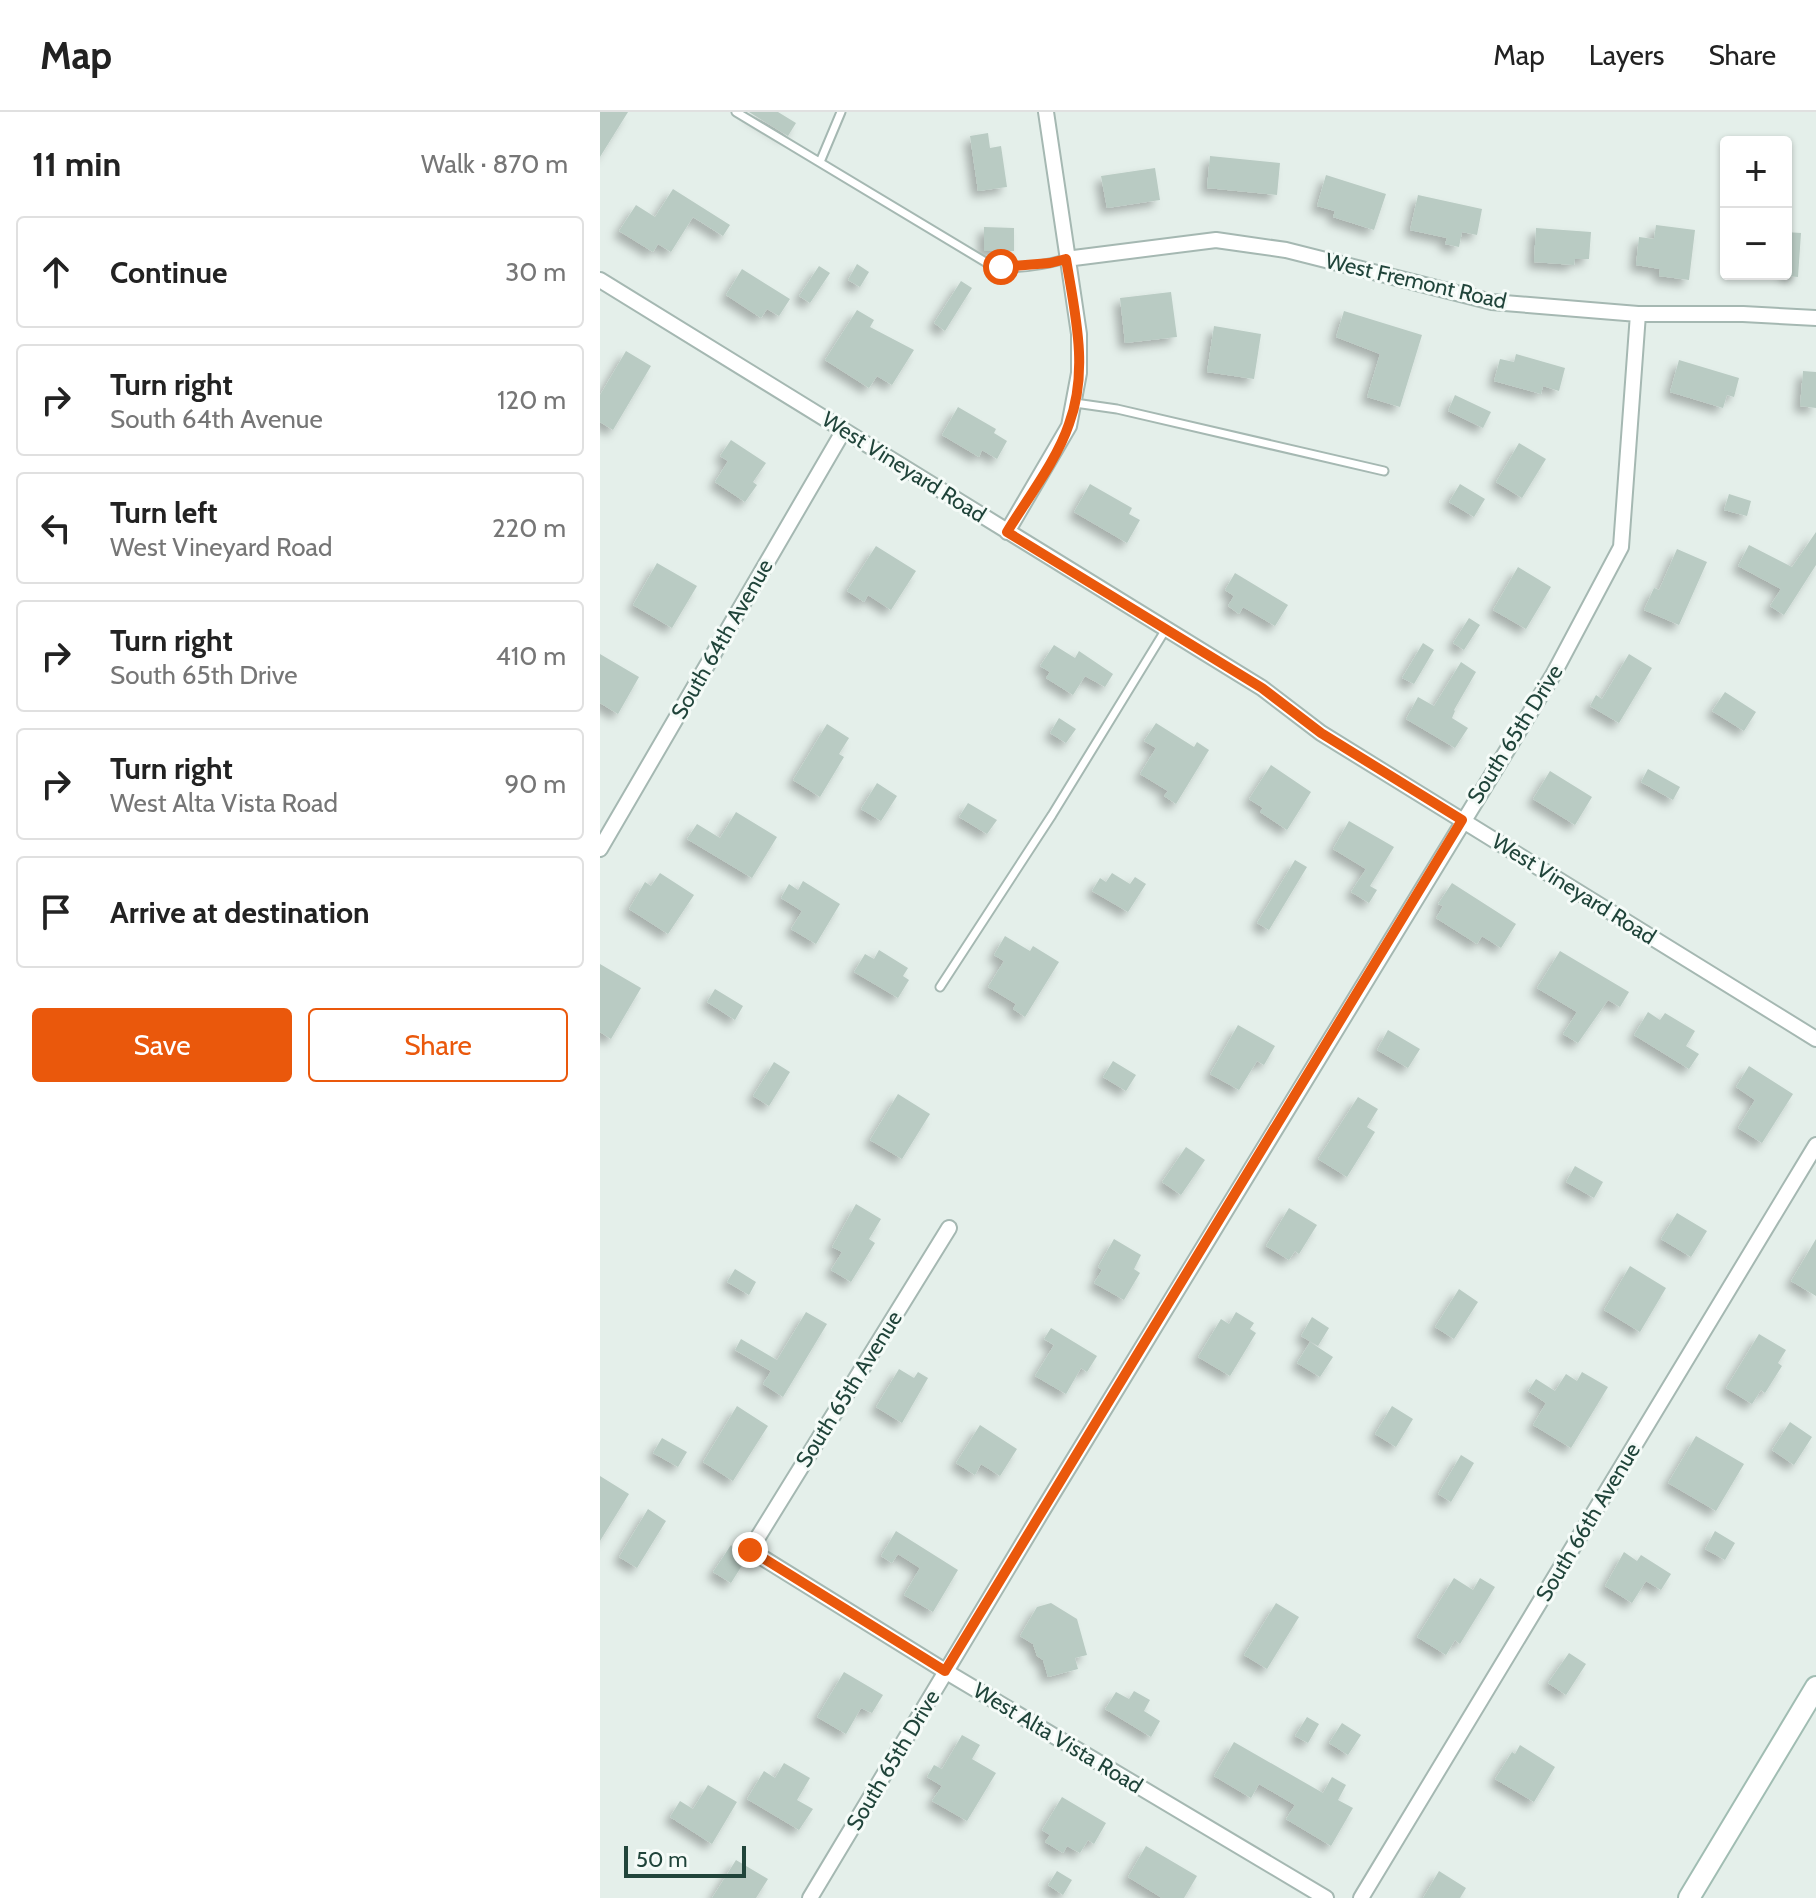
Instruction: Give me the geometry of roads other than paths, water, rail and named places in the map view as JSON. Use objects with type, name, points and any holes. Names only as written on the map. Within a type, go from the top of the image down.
[{"type":"main road","points":[[1689,1898],[1816,1687]]},
{"type":"street","points":[[1007,532],[1069,426],[1079,373],[1079,334],[1046,112]]},
{"type":"street","name":"West Fremont Road","points":[[1066,259],[1216,240],[1286,250],[1492,302],[1638,314],[1816,318]]},
{"type":"street","name":"West Vineyard Road","points":[[600,280],[1262,688],[1321,733],[1816,1039]]},
{"type":"street","name":"South 65th Drive","points":[[810,1898],[1462,820],[1553,675],[1621,547],[1638,314]]},
{"type":"street","name":"South 64th Avenue","points":[[600,849],[844,430]]},
{"type":"street","name":"South 66th Avenue","points":[[1361,1898],[1816,1145]]},
{"type":"street","name":"South 65th Avenue","points":[[750,1550],[949,1228]]},
{"type":"street","name":"West Alta Vista Road","points":[[750,1550],[945,1671],[1326,1898]]},
{"type":"lane","points":[[736,112],[992,266],[1050,263],[1066,259]]},
{"type":"lane","points":[[820,162],[841,112]]},
{"type":"lane","points":[[1075,403],[1117,409],[1384,471]]},
{"type":"lane","points":[[940,987],[1052,815],[1166,629]]}]
